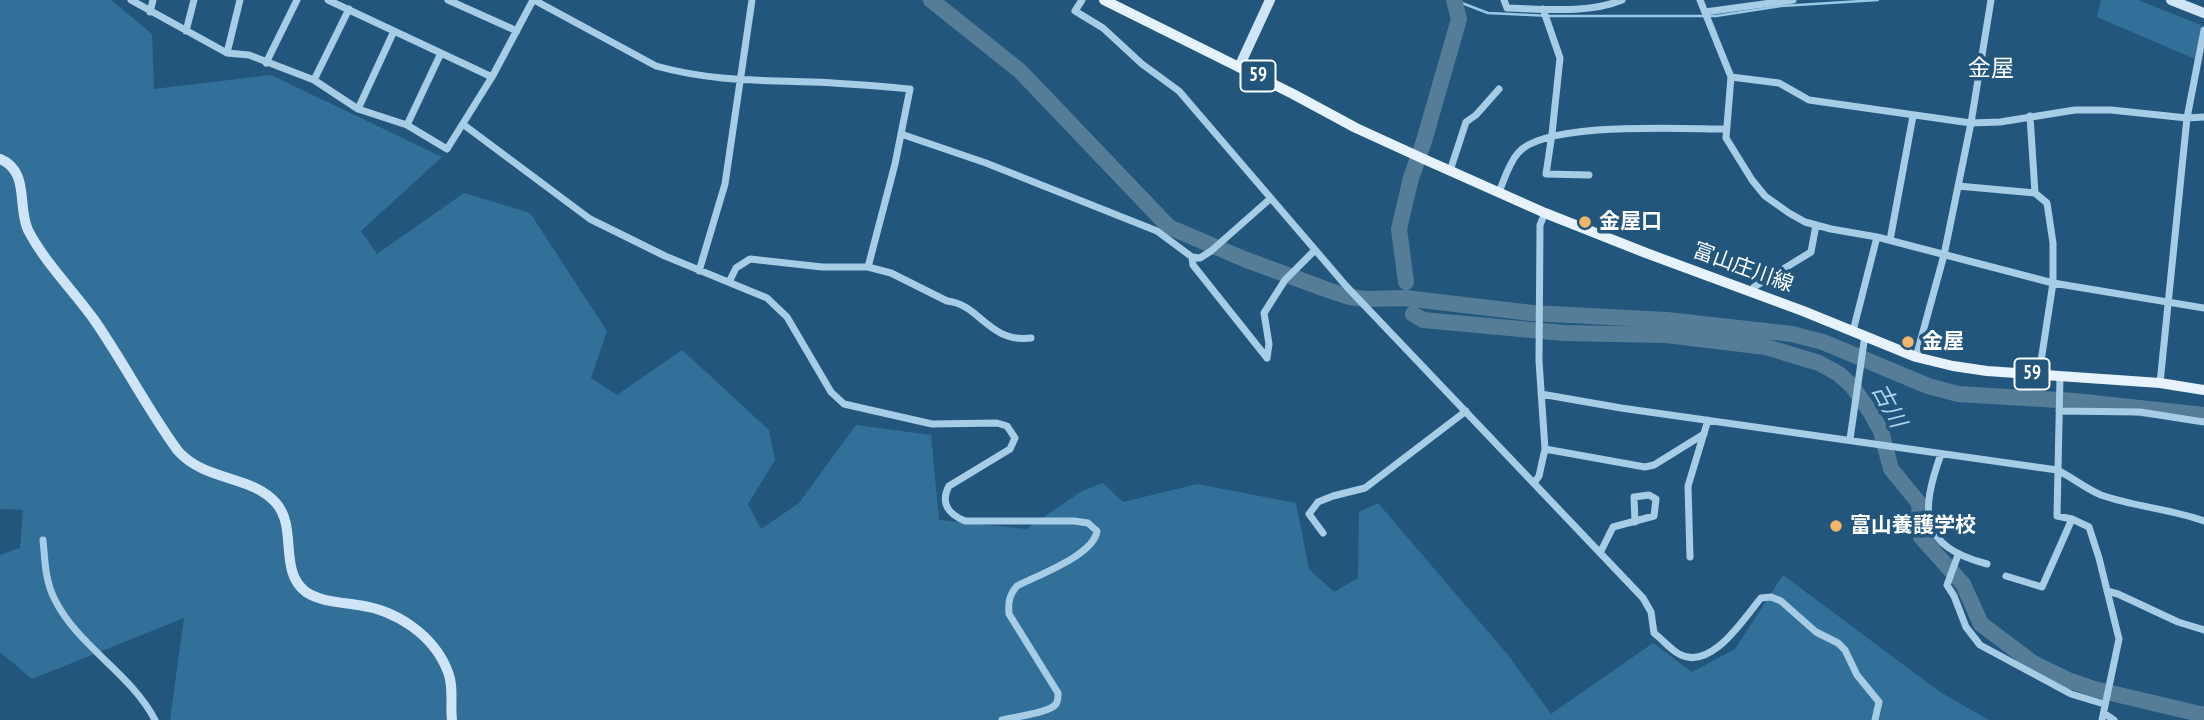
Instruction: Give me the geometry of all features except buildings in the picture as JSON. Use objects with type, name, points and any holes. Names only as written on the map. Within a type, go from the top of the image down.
[{"type":"main road","name":"富山庄川線","points":[[1104,0],[1356,128],[1545,213],[1752,291],[1916,357],[1953,366],[2160,383],[2204,390]]},
{"type":"street","points":[[131,0],[227,52],[249,55],[314,80],[358,109],[407,125],[447,149],[464,125],[534,0],[656,66],[714,79],[853,83],[910,89],[869,267]]},
{"type":"street","points":[[150,12],[153,0]]},
{"type":"street","points":[[186,31],[194,0]]},
{"type":"street","points":[[227,52],[240,0]]},
{"type":"street","points":[[266,63],[297,0]]},
{"type":"street","points":[[328,0],[492,77]]},
{"type":"street","points":[[448,0],[517,31]]},
{"type":"street","points":[[699,271],[725,184],[752,0]]},
{"type":"street","points":[[1082,0],[1075,11],[1078,15],[1103,28],[1142,64],[1179,91],[1347,287],[1643,598],[1651,612],[1654,632],[1680,655],[1695,657],[1709,654],[1721,646],[1761,598],[1771,597],[1781,601],[1816,632],[1838,643],[1845,650],[1857,675],[1880,702],[1875,720]]},
{"type":"street","points":[[1239,67],[1270,0]]},
{"type":"street","points":[[1504,0],[1507,8],[1544,9],[1563,4],[1603,8],[1622,0]]},
{"type":"street","points":[[1700,0],[1731,78],[1726,138],[1765,196],[1789,213],[1816,225],[1890,240],[2053,283],[2204,307]]},
{"type":"street","points":[[1705,12],[1793,0]]},
{"type":"street","points":[[1916,357],[1944,255],[1971,123],[1991,0]]},
{"type":"street","points":[[2171,0],[2204,13]]},
{"type":"street","points":[[314,80],[349,9]]},
{"type":"street","points":[[1544,9],[1560,58],[1546,173],[1590,175]]},
{"type":"street","points":[[2160,383],[2187,118],[2204,30]]},
{"type":"street","points":[[358,109],[394,31]]},
{"type":"street","points":[[407,125],[440,53]]},
{"type":"street","points":[[1731,78],[1779,83],[1809,100],[1971,123],[2000,122],[2075,110],[2204,117]]},
{"type":"street","points":[[1450,171],[1466,122],[1476,115],[1499,89]]},
{"type":"street","points":[[1890,240],[1913,116]]},
{"type":"street","points":[[2030,116],[2035,193]]},
{"type":"street","points":[[464,125],[590,219],[699,271],[767,298],[778,306],[831,392],[844,404],[932,424],[997,423],[1007,426],[1015,438],[1010,449],[949,486],[945,502],[947,509],[955,517],[965,521],[1088,523],[1097,531],[1096,538],[1083,552],[1017,586],[1012,592],[1008,604],[1009,614],[1058,693],[1058,701],[1047,710],[1002,720]]},
{"type":"street","points":[[1499,192],[1518,153],[1552,134],[1587,130],[1725,129]]},
{"type":"street","points":[[901,134],[986,163],[1157,230],[1192,257],[1200,258],[1211,251],[1271,198]]},
{"type":"street","points":[[0,159],[14,171],[22,187],[27,228],[95,321],[178,452],[188,463],[256,488],[278,505],[287,524],[294,576],[306,592],[317,598],[378,610],[419,631],[449,673],[452,720]]},
{"type":"street","points":[[1958,186],[2035,193],[2047,202],[2053,243],[2053,283],[2039,374]]},
{"type":"street","points":[[1534,483],[1539,476],[1545,449],[1538,361],[1541,225],[1545,213]]},
{"type":"street","points":[[1752,291],[1754,287],[1811,251],[1816,225]]},
{"type":"street","points":[[1853,331],[1877,237]]},
{"type":"street","points":[[1192,257],[1193,265],[1267,358],[1269,344],[1264,313],[1285,280],[1315,250]]},
{"type":"street","points":[[729,282],[736,268],[750,259],[822,267],[869,267],[891,273],[947,302],[955,302],[965,307],[997,333],[1019,339],[1031,338]]},
{"type":"street","points":[[1850,439],[1865,335]]},
{"type":"street","points":[[2060,376],[2057,516],[2089,527],[2107,591],[2119,639],[2103,716],[2114,720]]},
{"type":"street","points":[[1541,394],[2057,470],[2099,495],[2204,521]]},
{"type":"street","points":[[2059,409],[2140,412],[2204,422]]},
{"type":"street","points":[[1324,533],[1309,514],[1318,502],[1365,488],[1466,411]]},
{"type":"street","points":[[1690,557],[1688,486],[1708,420]]},
{"type":"street","points":[[1545,449],[1645,467],[1654,465],[1704,434]]},
{"type":"street","points":[[1941,454],[1927,500],[1931,532],[1957,558],[1987,564]]},
{"type":"street","points":[[2006,576],[2042,587],[2072,519]]},
{"type":"street","points":[[1600,553],[1614,527],[1635,522]]},
{"type":"street","points":[[43,540],[47,580],[55,600],[79,632],[147,704],[155,720]]},
{"type":"street","points":[[1957,558],[1947,585],[1966,627],[1980,646],[2071,694],[2105,702]]},
{"type":"street","points":[[2107,591],[2178,622],[2204,630]]},
{"type":"shaded area","points":[[0,0],[111,0],[152,34],[154,89],[271,75],[442,157],[361,231],[377,254],[464,193],[530,213],[607,331],[591,378],[617,395],[682,350],[769,430],[775,460],[748,504],[761,529],[799,503],[856,425],[931,435],[939,520],[1026,529],[1082,491],[1103,483],[1123,502],[1197,484],[1296,503],[1309,569],[1334,592],[1358,578],[1359,512],[1378,503],[1508,655],[1551,714],[1653,643],[1692,672],[1735,649],[1783,575],[1940,692],[1989,720],[170,720],[184,618],[32,679],[0,652],[0,555],[20,548],[23,510],[0,509]]},
{"type":"shaded area","points":[[2101,0],[2138,0],[2201,25],[2195,59],[2097,17]]},
{"type":"waterway","points":[[931,0],[1020,71],[1169,227],[1244,259],[1349,297],[1405,298],[1532,313],[1667,320],[1792,334],[1823,342],[1928,386],[1958,394],[2075,401],[2204,415]]},
{"type":"waterway","points":[[1454,0],[1488,13],[1551,16],[1716,16],[1781,6],[1878,0]]},
{"type":"waterway","name":"古川","points":[[1406,282],[1399,229],[1411,178],[1459,19],[1454,0]]},
{"type":"waterway","name":"古川","points":[[1413,314],[1423,320],[1564,333],[1666,335],[1766,347],[1819,363],[1839,374],[1852,386],[1871,413],[1881,431],[1891,469],[1919,503],[1921,537],[1963,584],[1981,624],[2033,663],[2068,680],[2094,689],[2204,715]]},
{"type":"place","name":"金屋口","points":[[1585,222]]},
{"type":"place","name":"金屋","points":[[1908,342]]},
{"type":"place","name":"富山養護学校","points":[[1836,526]]},
{"type":"district","name":"金屋","points":[[1991,69]]}]
